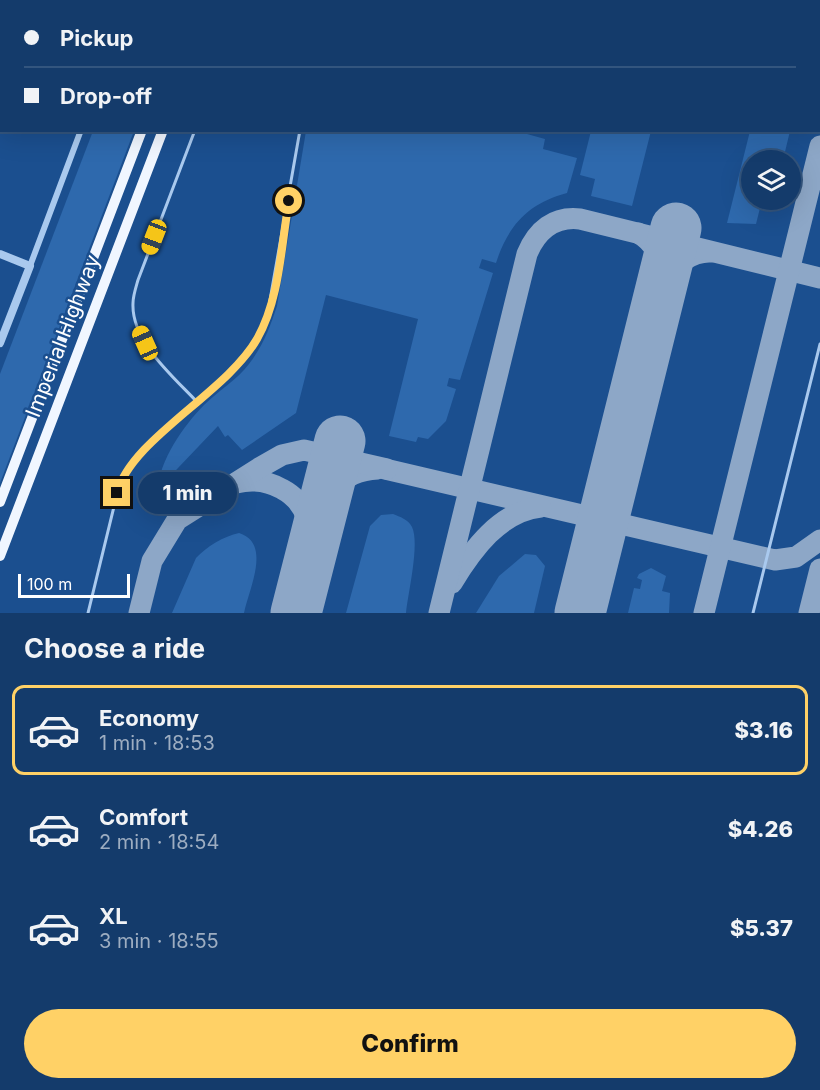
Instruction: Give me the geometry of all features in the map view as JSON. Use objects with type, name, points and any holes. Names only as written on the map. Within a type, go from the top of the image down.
[{"type":"main road","name":"Imperial Highway","points":[[0,502],[141,132]]},
{"type":"main road","name":"Imperial Highway","points":[[0,556],[162,132]]},
{"type":"street","points":[[0,343],[4,323],[30,266],[80,132]]},
{"type":"street","points":[[0,254],[30,266]]},
{"type":"lane","points":[[194,132],[138,280],[133,304],[136,322],[145,343],[198,403]]},
{"type":"lane","points":[[88,613],[120,482],[127,468],[242,361],[258,338],[267,317],[300,132]]},
{"type":"lane","points":[[753,613],[820,347]]},
{"type":"shaded area","points":[[93,132],[134,132],[0,483],[0,374]]},
{"type":"shaded area","points":[[306,132],[527,132],[527,134],[545,139],[543,149],[577,158],[567,193],[542,203],[522,218],[507,237],[496,263],[482,259],[479,268],[493,273],[460,380],[449,378],[447,386],[456,389],[446,421],[428,439],[418,437],[416,442],[389,436],[418,319],[326,295],[296,413],[242,450],[228,435],[225,437],[218,426],[158,489],[163,467],[181,433],[204,405],[244,370],[254,357],[269,329],[277,306]]},
{"type":"shaded area","points":[[591,132],[651,132],[632,206],[591,196],[595,179],[580,175]]},
{"type":"shaded area","points":[[750,132],[790,132],[785,150],[745,150]]},
{"type":"shaded area","points":[[741,167],[741,210],[760,210],[756,224],[727,223]]},
{"type":"shaded area","points":[[393,514],[408,522],[414,535],[414,556],[406,613],[346,613],[370,526],[381,515]]},
{"type":"shaded area","points":[[239,533],[249,538],[256,556],[256,568],[244,613],[172,613],[196,558],[216,542]]},
{"type":"shaded area","points":[[525,554],[536,555],[545,566],[534,613],[476,613],[499,576]]},
{"type":"shaded area","points":[[651,568],[666,576],[662,591],[670,593],[669,613],[628,613],[634,588],[640,589],[642,580],[637,578],[639,574]]},
{"type":"taxiway","points":[[704,613],[820,146]]},
{"type":"taxiway","points":[[439,613],[527,254],[531,245],[547,226],[562,220],[580,219],[820,278]]},
{"type":"taxiway","points":[[638,233],[654,247],[662,266],[663,281]]},
{"type":"taxiway","points":[[663,281],[684,260],[696,254],[711,252]]},
{"type":"taxiway","points":[[139,613],[152,561],[177,520],[259,468],[282,455],[304,450],[387,469]]},
{"type":"taxiway","points":[[315,545],[326,505],[339,484],[362,471],[378,469]]},
{"type":"taxiway","points":[[385,469],[775,560],[796,557],[820,540]]},
{"type":"taxiway","points":[[236,483],[248,481],[277,486],[296,500],[305,513],[310,546],[296,613]]},
{"type":"taxiway","points":[[452,583],[478,546],[500,524],[526,510],[541,507]]},
{"type":"taxiway","points":[[809,613],[820,569]]},
{"type":"runway","points":[[580,613],[676,228]]},
{"type":"runway","points":[[296,613],[340,441]]},
{"type":"route","points":[[117,493],[127,468],[137,457],[242,361],[258,338],[273,294],[289,201]]}]
